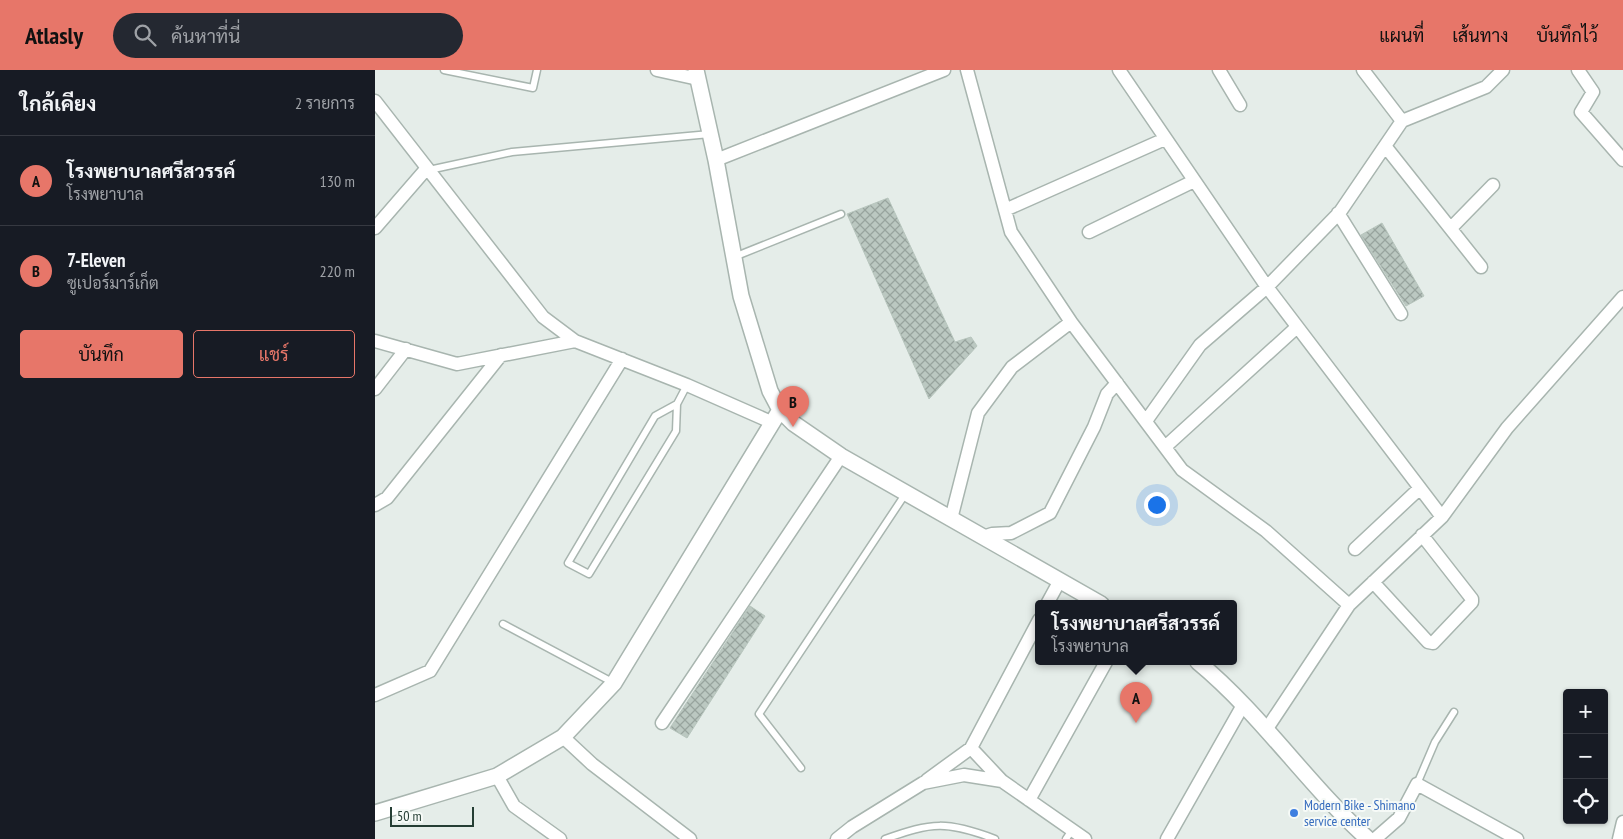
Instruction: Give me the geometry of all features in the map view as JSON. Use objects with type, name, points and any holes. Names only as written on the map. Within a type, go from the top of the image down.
[{"type":"street","points":[[375,813],[497,776],[563,737],[614,683],[776,416],[741,296],[716,160],[697,74],[657,70]]},
{"type":"street","points":[[716,160],[944,70]]},
{"type":"street","points":[[967,70],[1011,232],[1071,322],[1182,470],[1266,531],[1349,605]]},
{"type":"street","points":[[1119,70],[1267,287],[1442,518]]},
{"type":"street","points":[[1219,70],[1240,105]]},
{"type":"street","points":[[1363,70],[1402,121]]},
{"type":"street","points":[[1146,422],[1200,345],[1267,287],[1338,213],[1402,121],[1486,87],[1503,70]]},
{"type":"street","points":[[1578,70],[1593,92],[1581,112],[1623,160]]},
{"type":"street","points":[[375,101],[543,317],[575,341],[687,385],[793,422],[841,456],[1093,600]]},
{"type":"street","points":[[1005,210],[1165,139]]},
{"type":"street","points":[[1385,146],[1481,267]]},
{"type":"street","points":[[375,228],[428,169]]},
{"type":"street","points":[[1089,232],[1194,181]]},
{"type":"street","points":[[1451,228],[1493,185]]},
{"type":"street","points":[[1338,213],[1401,314]]},
{"type":"street","points":[[1265,730],[1349,605],[1442,518],[1507,428],[1623,297]]},
{"type":"street","points":[[951,519],[978,413],[1012,367],[1071,322]]},
{"type":"street","points":[[1165,447],[1297,327]]},
{"type":"street","points":[[375,341],[457,364],[575,341]]},
{"type":"street","points":[[375,389],[406,349]]},
{"type":"street","points":[[375,505],[387,498],[501,355]]},
{"type":"street","points":[[375,695],[430,671],[622,359]]},
{"type":"street","points":[[983,537],[1016,532],[1049,513],[1094,427],[1107,394],[1117,383]]},
{"type":"street","points":[[662,722],[841,456]]},
{"type":"street","points":[[1355,549],[1420,488]]},
{"type":"street","points":[[1373,582],[1428,642],[1433,643],[1472,602],[1472,598],[1423,535]]},
{"type":"street","points":[[1049,600],[1059,582]]},
{"type":"street","points":[[837,839],[923,783],[971,748],[1035,628]]},
{"type":"street","points":[[1029,800],[1104,665]]},
{"type":"street","points":[[1202,665],[1222,681],[1339,812],[1369,839]]},
{"type":"street","points":[[1167,839],[1243,705]]},
{"type":"street","points":[[563,737],[592,764],[690,839]]},
{"type":"street","points":[[971,748],[1002,782],[1029,800],[1069,834],[1085,839]]},
{"type":"street","points":[[923,783],[964,775],[1002,782]]},
{"type":"street","points":[[497,776],[514,806],[560,839]]},
{"type":"street","points":[[1375,839],[1399,818],[1417,784],[1511,837]]},
{"type":"street","points":[[1619,839],[1623,822]]},
{"type":"lane","points":[[444,70],[533,88],[537,70]]},
{"type":"lane","points":[[428,169],[512,152],[710,134]]},
{"type":"lane","points":[[734,257],[841,214]]},
{"type":"lane","points":[[677,404],[655,416],[568,563],[589,574],[676,431],[677,404],[687,385]]},
{"type":"lane","points":[[801,768],[759,714],[906,493]]},
{"type":"lane","points":[[503,624],[614,683]]},
{"type":"lane","points":[[1417,784],[1435,742],[1454,712]]},
{"type":"lane","points":[[885,839],[921,826],[960,826],[995,839]]},
{"type":"building","points":[[888,198],[955,342],[971,337],[977,346],[929,399],[847,214]]},
{"type":"building","points":[[1382,223],[1424,296],[1406,306],[1361,235]]},
{"type":"building","points":[[750,606],[765,616],[687,738],[670,728]]},
{"type":"place","name":"7-Eleven","points":[[793,427]]},
{"type":"place","name":"โรงพยาบาลศรีสวรรค์","points":[[1136,723]]},
{"type":"place","name":"Modern Bike - Shimano service center","points":[[1294,813]]}]
